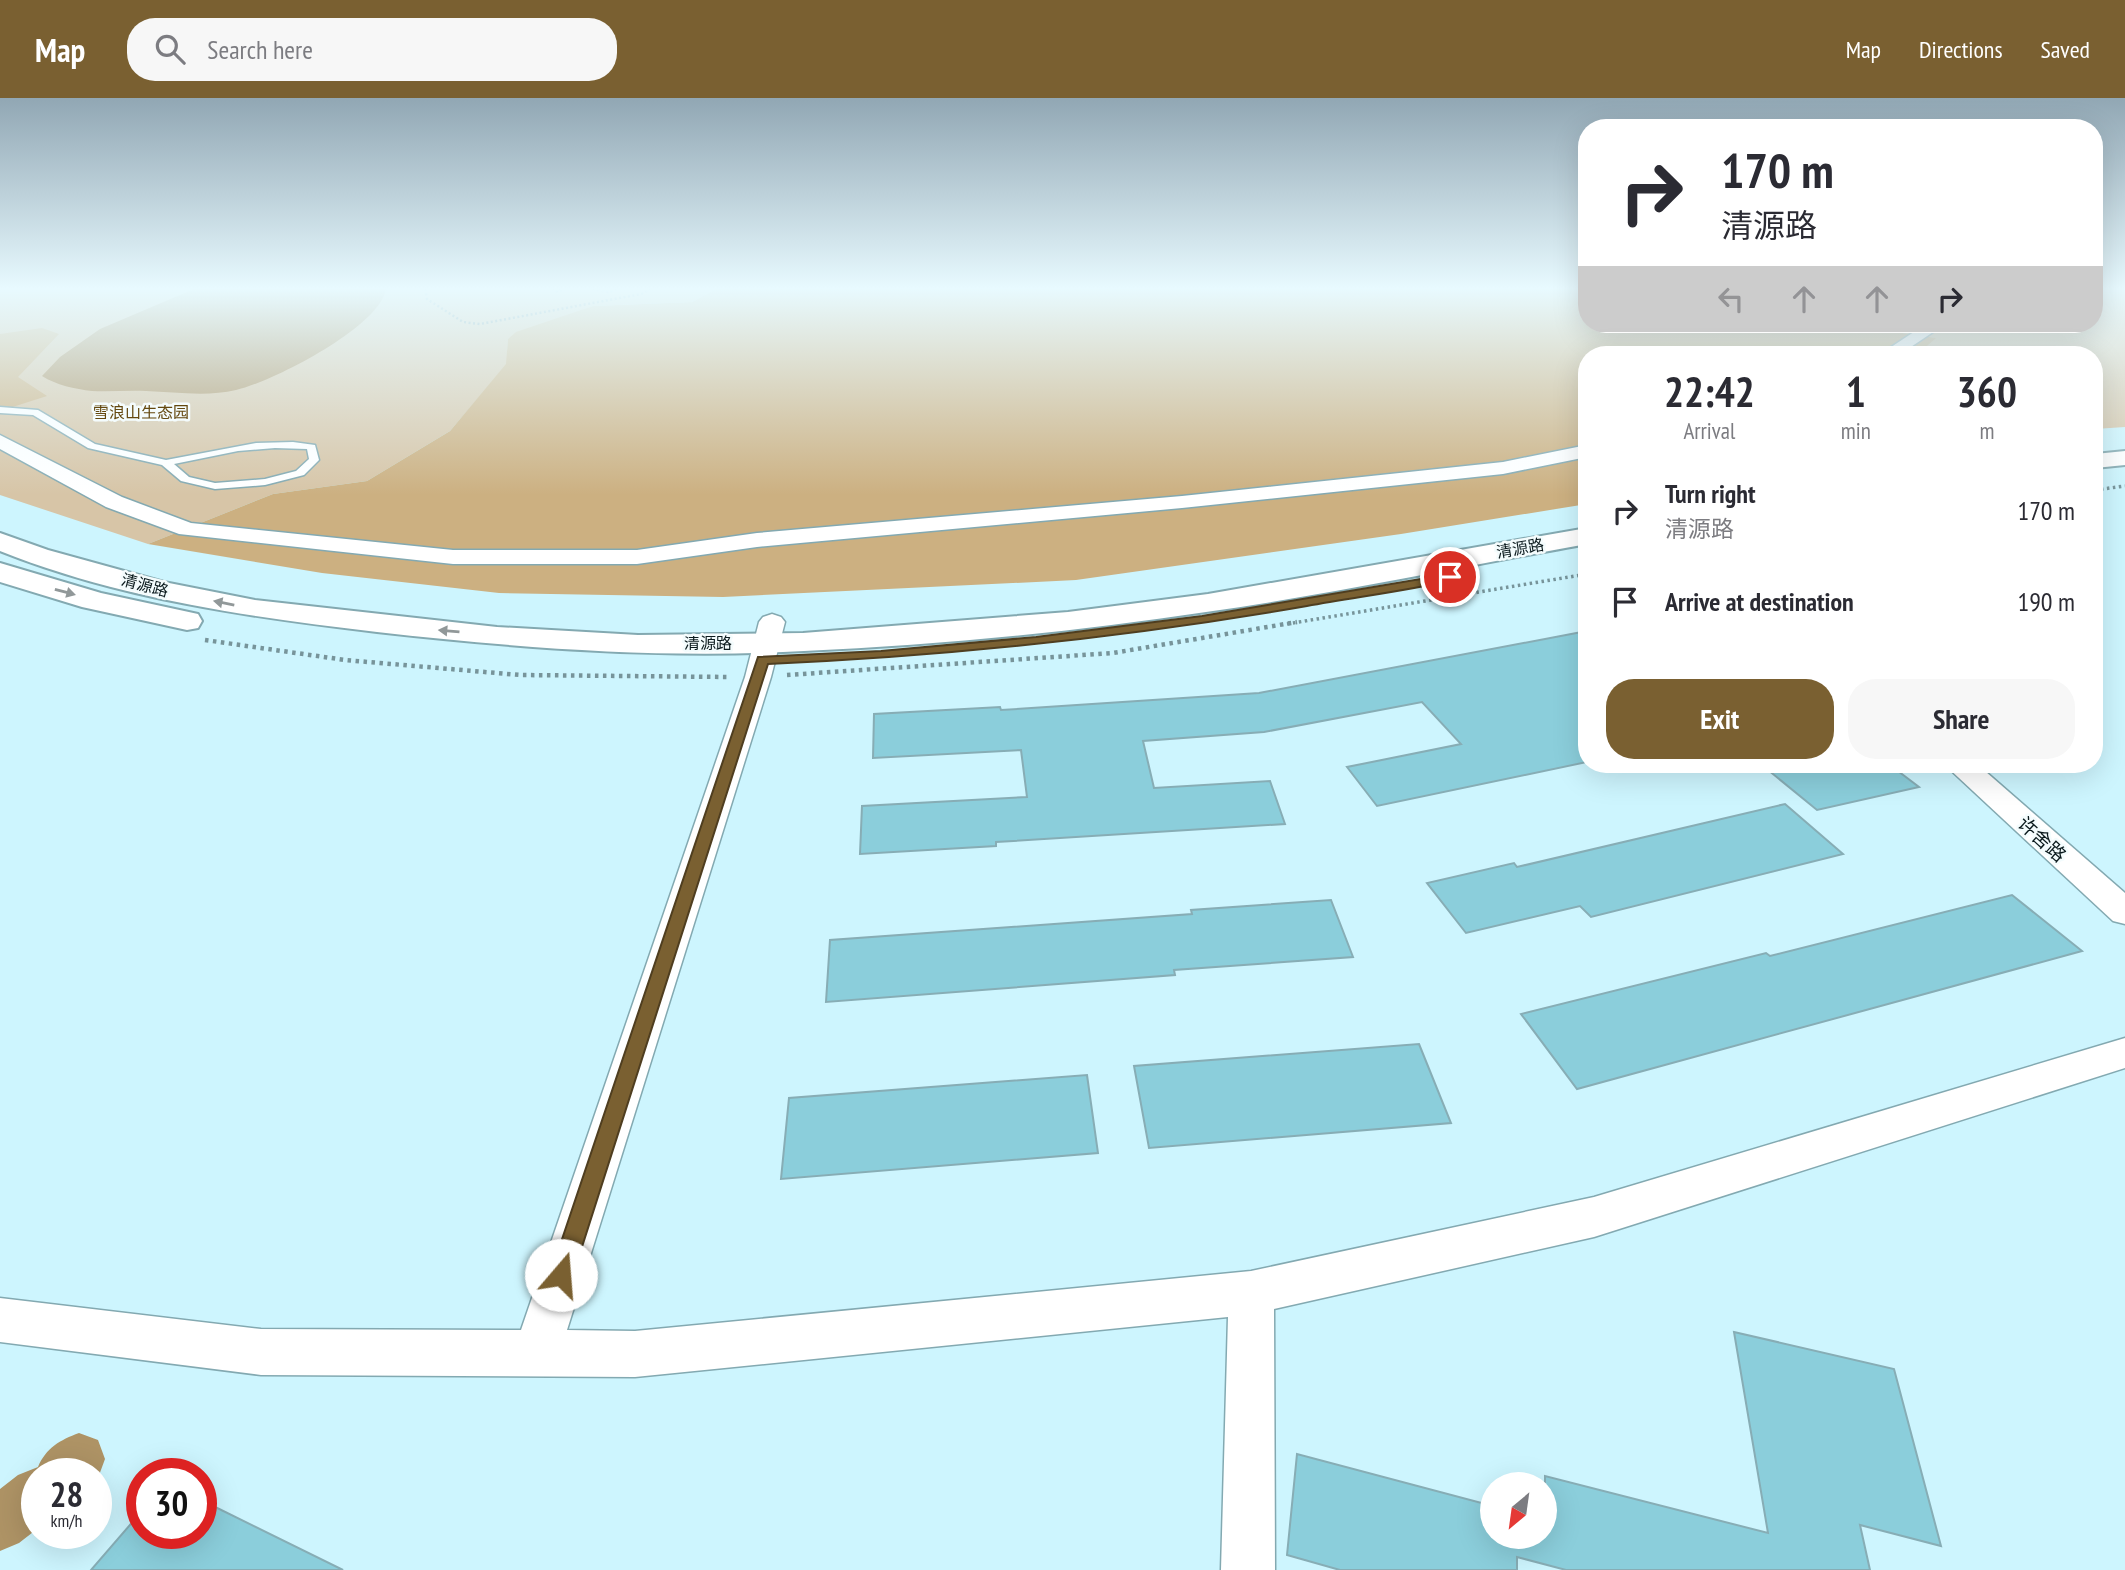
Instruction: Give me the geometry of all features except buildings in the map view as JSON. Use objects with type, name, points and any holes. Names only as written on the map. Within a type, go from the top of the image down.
[{"type":"street","points":[[0,441],[114,502],[187,529],[384,552],[466,557],[637,557],[757,540],[1182,502],[1475,471],[1578,453]]},
{"type":"street","points":[[2103,460],[2125,458]]},
{"type":"street","points":[[2103,473],[2125,472]]},
{"type":"street","name":"清源路","points":[[0,541],[38,555],[160,590],[255,609],[497,636],[638,644],[803,642],[1068,621],[1182,606],[1578,538]]},
{"type":"street","name":"清源路","points":[[0,572],[134,611],[236,631],[341,644],[474,654],[767,642],[881,655],[1023,643],[1202,620],[1578,556]]},
{"type":"street","points":[[536,1353],[767,642]]},
{"type":"street","name":"许舍路","points":[[1969,773],[2125,912]]},
{"type":"street","points":[[0,1320],[261,1352],[635,1354],[1251,1293],[1594,1217],[2125,1053]]},
{"type":"street","points":[[1248,1570],[1251,1293]]},
{"type":"lane","points":[[0,410],[35,412],[92,446],[166,463],[185,479],[215,486],[265,482],[300,473],[314,460],[311,447],[290,443],[204,453],[166,463]]},
{"type":"path","points":[[2103,489],[2125,486]]},
{"type":"green space","name":"雪浪山生态园","points":[[0,358],[507,358],[507,364],[450,431],[367,481],[273,494],[148,544],[0,495]]},
{"type":"green space","points":[[2103,358],[2125,358],[2125,427],[2103,428]]},
{"type":"shaded area","points":[[0,358],[36,358],[18,377],[47,396],[0,411]]},
{"type":"shaded area","points":[[59,358],[311,358],[253,385],[202,394],[92,391],[66,386],[42,376]]},
{"type":"shaded area","points":[[507,358],[1578,358],[1578,505],[1401,534],[1076,580],[723,597],[499,593],[322,573],[148,544],[273,494],[367,481],[450,431],[506,364]]},
{"type":"waterway","points":[[0,1524],[21,1507]]},
{"type":"route","points":[[561,1275],[763,660],[881,655],[1036,641],[1202,620],[1450,577]]}]
